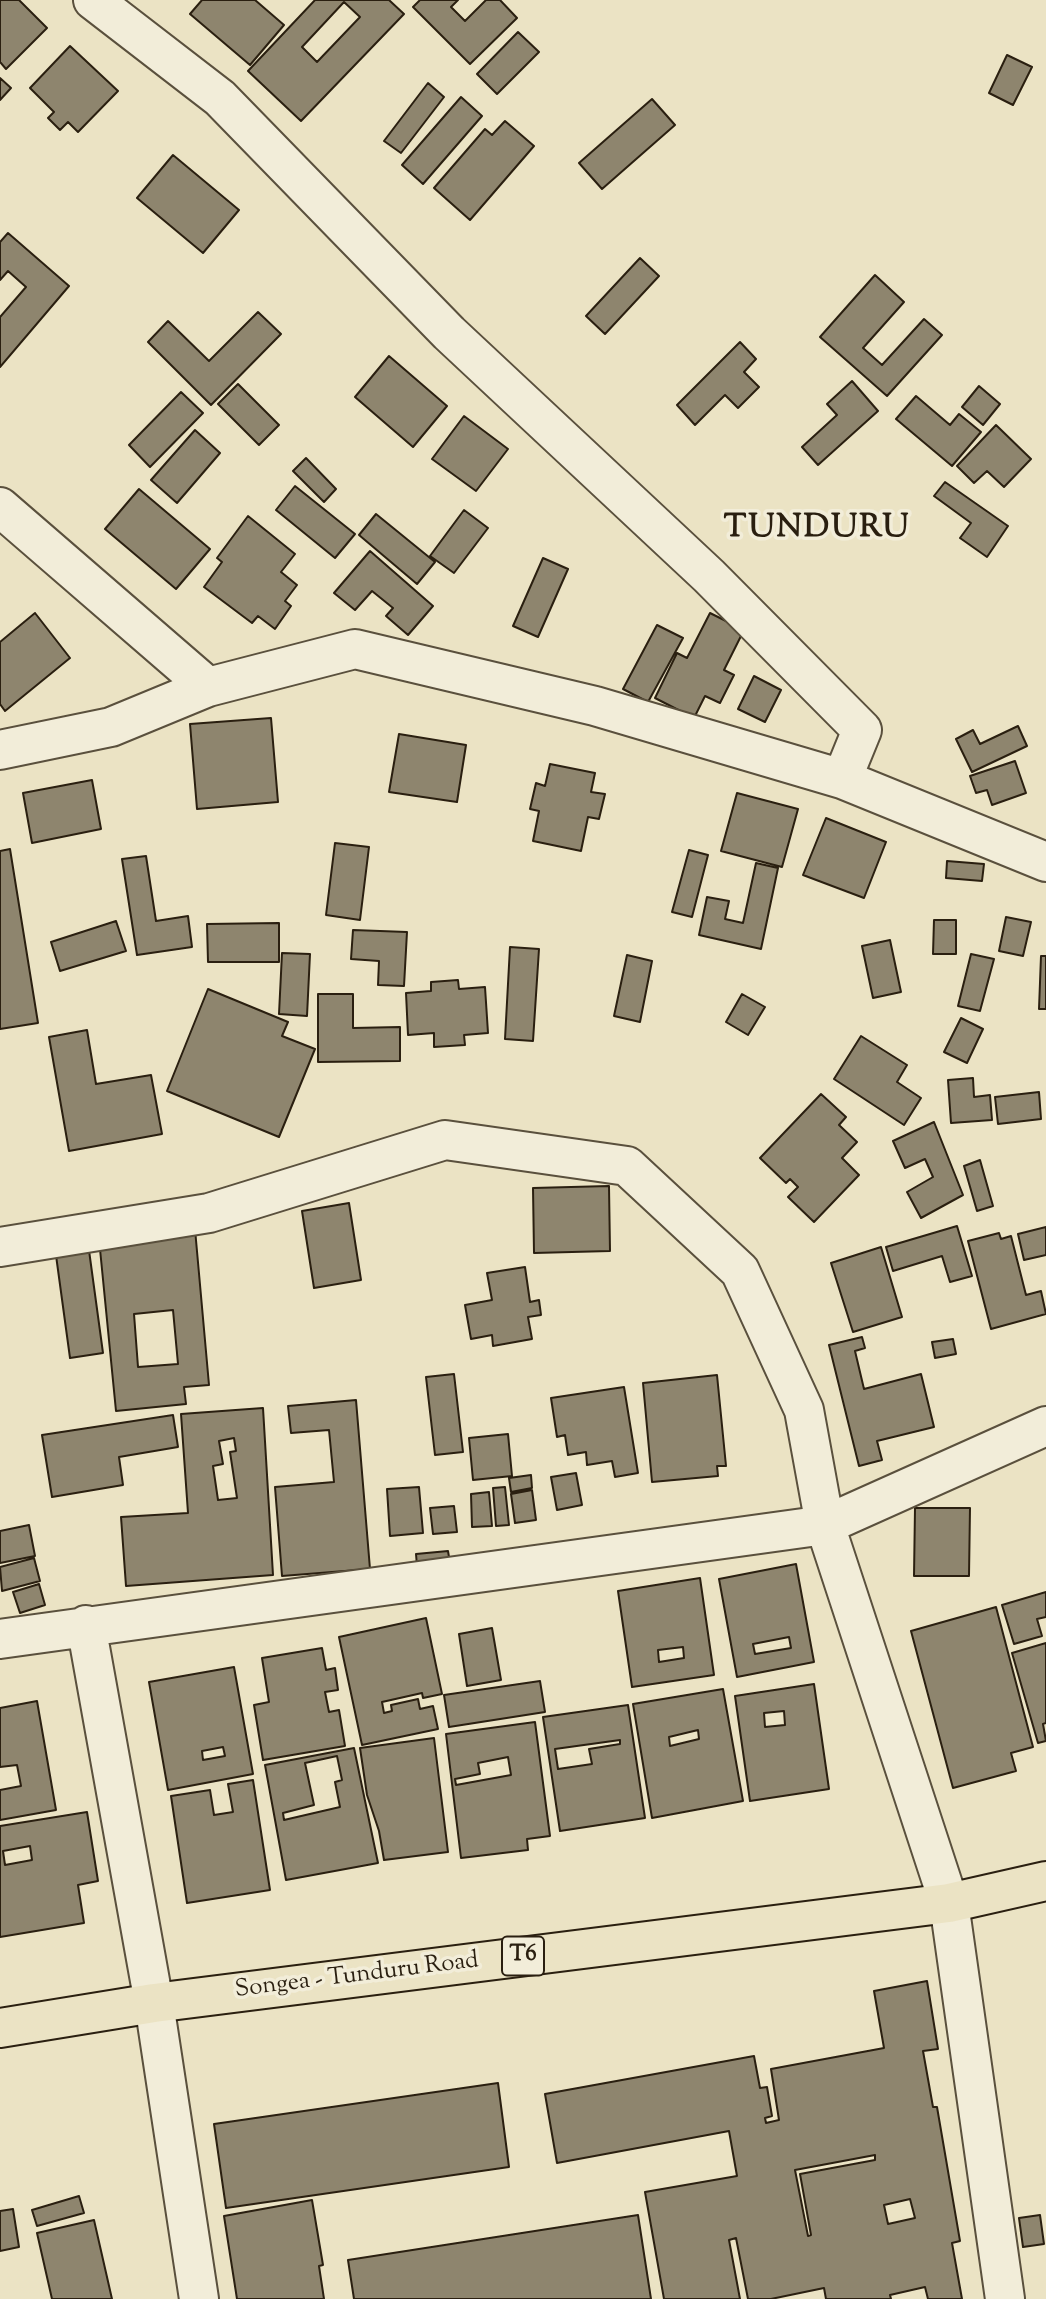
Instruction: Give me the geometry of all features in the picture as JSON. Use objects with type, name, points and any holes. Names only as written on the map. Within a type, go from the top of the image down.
[{"type":"highway","name":"Songea - Tunduru Road","points":[[0,2028],[154,2003],[949,1903],[1046,1881]]},
{"type":"street","points":[[93,0],[220,98],[449,333],[709,576],[862,730],[842,779]]},
{"type":"street","points":[[0,507],[208,687]]},
{"type":"street","points":[[0,750],[111,727],[208,687],[355,649],[594,706],[842,779],[1046,862]]},
{"type":"street","points":[[0,1247],[209,1213],[445,1140],[627,1166],[740,1271],[804,1410],[825,1525],[949,1903],[1005,2299]]},
{"type":"street","points":[[0,1639],[825,1525],[1046,1426]]},
{"type":"street","points":[[86,1625],[154,2003],[199,2299]]},
{"type":"building","points":[[0,0],[19,0],[47,28],[6,69],[0,62]]},
{"type":"building","points":[[202,0],[255,0],[284,25],[250,65],[190,14]]},
{"type":"building","points":[[315,0],[389,0],[404,14],[301,121],[248,71]],"holes":[[[344,2],[360,17],[317,62],[302,47]]]},
{"type":"building","points":[[420,0],[458,0],[451,7],[465,21],[486,0],[500,0],[517,18],[470,64],[413,7]]},
{"type":"building","points":[[518,32],[539,52],[497,94],[477,74]]},
{"type":"building","points":[[70,46],[118,91],[78,132],[68,122],[60,130],[48,118],[54,112],[30,88]]},
{"type":"building","points":[[1007,55],[1032,67],[1013,105],[989,93]]},
{"type":"building","points":[[0,78],[11,88],[0,100]]},
{"type":"building","points":[[428,83],[444,97],[401,153],[384,141]]},
{"type":"building","points":[[461,97],[482,116],[423,184],[402,165]]},
{"type":"building","points":[[652,99],[675,125],[602,189],[579,163]]},
{"type":"building","points":[[505,121],[534,146],[470,220],[434,188],[485,129],[492,135]]},
{"type":"building","points":[[173,155],[239,210],[203,253],[137,198]]},
{"type":"building","points":[[8,233],[69,286],[0,367],[0,317],[26,287],[8,271],[0,280],[0,242]]},
{"type":"building","points":[[640,258],[659,276],[605,334],[586,316]]},
{"type":"building","points":[[875,275],[904,302],[863,348],[882,365],[924,319],[942,335],[887,396],[820,337]]},
{"type":"building","points":[[258,312],[281,334],[211,405],[148,342],[168,321],[209,361]]},
{"type":"building","points":[[740,342],[756,359],[744,372],[759,387],[738,408],[725,395],[695,425],[677,405]]},
{"type":"building","points":[[389,356],[447,406],[413,447],[355,397]]},
{"type":"building","points":[[852,381],[878,411],[818,465],[802,447],[837,415],[827,404]]},
{"type":"building","points":[[238,384],[279,425],[259,445],[218,404]]},
{"type":"building","points":[[979,386],[1000,404],[983,425],[962,407]]},
{"type":"building","points":[[181,392],[203,413],[150,467],[129,445]]},
{"type":"building","points":[[916,396],[950,425],[959,414],[981,432],[952,466],[896,419]]},
{"type":"building","points":[[464,416],[508,449],[476,491],[432,459]]},
{"type":"building","points":[[996,425],[1031,459],[1004,487],[987,471],[974,483],[957,466]]},
{"type":"building","points":[[195,430],[220,453],[177,503],[151,480]]},
{"type":"building","points":[[306,458],[336,489],[324,502],[293,471]]},
{"type":"building","points":[[945,482],[1008,526],[987,557],[960,538],[971,523],[934,496]]},
{"type":"building","points":[[295,486],[355,534],[335,558],[276,510]]},
{"type":"building","points":[[139,489],[210,549],[176,589],[105,529]]},
{"type":"building","points":[[464,510],[488,528],[454,573],[430,556]]},
{"type":"building","points":[[376,514],[435,562],[417,584],[359,535]]},
{"type":"building","points":[[248,516],[295,554],[281,572],[297,585],[285,601],[291,606],[275,629],[258,616],[252,623],[204,587],[222,562],[217,558]]},
{"type":"building","points":[[370,551],[433,606],[408,635],[386,616],[393,608],[372,591],[355,610],[334,593]]},
{"type":"building","points":[[543,558],[568,569],[538,637],[513,626]]},
{"type":"building","points":[[35,613],[70,658],[5,711],[0,704],[0,642]]},
{"type":"building","points":[[710,613],[744,630],[724,670],[734,675],[720,703],[705,696],[694,718],[655,698],[677,653],[687,658]]},
{"type":"building","points":[[657,625],[683,638],[648,702],[623,689]]},
{"type":"building","points":[[754,676],[781,690],[765,722],[738,709]]},
{"type":"building","points":[[271,718],[278,802],[197,809],[190,724]]},
{"type":"building","points":[[1018,726],[1027,746],[972,772],[956,739],[973,730],[980,744]]},
{"type":"building","points":[[399,734],[466,745],[457,802],[389,792]]},
{"type":"building","points":[[1015,761],[1026,793],[992,805],[987,790],[976,793],[970,776]]},
{"type":"building","points":[[550,764],[595,773],[591,792],[605,794],[599,819],[588,817],[581,851],[533,841],[539,811],[530,809],[536,783],[545,786]]},
{"type":"building","points":[[92,780],[101,829],[32,843],[23,793]]},
{"type":"building","points":[[737,793],[798,809],[782,867],[721,851]]},
{"type":"building","points":[[826,818],[886,842],[864,898],[803,875]]},
{"type":"building","points":[[335,843],[369,847],[360,920],[326,915]]},
{"type":"building","points":[[10,849],[38,1023],[0,1029],[0,851]]},
{"type":"building","points":[[689,850],[708,855],[692,917],[672,912]]},
{"type":"building","points":[[146,856],[156,921],[188,916],[192,947],[137,955],[122,859]]},
{"type":"building","points":[[947,861],[984,864],[982,881],[946,878]]},
{"type":"building","points":[[756,863],[778,868],[761,949],[699,935],[707,897],[729,901],[725,919],[743,923]]},
{"type":"building","points":[[1006,917],[1031,922],[1023,956],[999,951]]},
{"type":"building","points":[[934,920],[956,920],[956,954],[933,954]]},
{"type":"building","points":[[116,921],[126,951],[60,971],[51,942]]},
{"type":"building","points":[[279,923],[279,962],[208,962],[207,924]]},
{"type":"building","points":[[353,930],[407,932],[404,986],[378,985],[379,961],[351,959]]},
{"type":"building","points":[[890,940],[901,992],[873,998],[862,946]]},
{"type":"building","points":[[510,947],[539,949],[533,1041],[505,1039]]},
{"type":"building","points":[[282,953],[310,954],[307,1016],[279,1014]]},
{"type":"building","points":[[971,954],[994,959],[980,1011],[958,1006]]},
{"type":"building","points":[[627,955],[652,961],[640,1022],[614,1016]]},
{"type":"building","points":[[1041,956],[1046,956],[1046,1009],[1039,1009]]},
{"type":"building","points":[[458,980],[459,989],[485,987],[488,1033],[464,1035],[465,1045],[434,1047],[434,1033],[408,1035],[406,993],[431,991],[431,982]]},
{"type":"building","points":[[208,989],[288,1022],[282,1036],[315,1049],[279,1137],[167,1091]]},
{"type":"building","points":[[318,994],[353,994],[353,1028],[400,1027],[400,1061],[318,1062]]},
{"type":"building","points":[[742,994],[765,1007],[748,1035],[726,1022]]},
{"type":"building","points":[[961,1018],[983,1029],[967,1063],[944,1052]]},
{"type":"building","points":[[87,1030],[96,1084],[151,1075],[162,1134],[69,1151],[49,1037]]},
{"type":"building","points":[[861,1036],[907,1065],[897,1082],[921,1098],[904,1125],[834,1079]]},
{"type":"building","points":[[973,1078],[974,1097],[990,1095],[992,1120],[951,1123],[948,1080]]},
{"type":"building","points":[[1039,1092],[1041,1119],[998,1124],[995,1097]]},
{"type":"building","points":[[821,1094],[846,1117],[839,1125],[857,1142],[842,1158],[859,1175],[814,1222],[788,1197],[798,1187],[790,1179],[786,1183],[760,1158]]},
{"type":"building","points":[[934,1122],[963,1195],[921,1218],[907,1192],[933,1177],[925,1159],[905,1168],[893,1141]]},
{"type":"building","points":[[980,1160],[993,1206],[977,1211],[964,1166]]},
{"type":"building","points":[[609,1186],[610,1251],[534,1253],[533,1188]]},
{"type":"building","points":[[349,1203],[361,1280],[314,1288],[302,1211]]},
{"type":"building","points":[[957,1226],[972,1276],[950,1282],[942,1256],[893,1271],[886,1247]]},
{"type":"building","points":[[1046,1227],[1046,1255],[1024,1260],[1018,1234]]},
{"type":"building","points":[[195,1229],[209,1385],[184,1387],[186,1404],[116,1411],[99,1239]],"holes":[[[173,1310],[178,1364],[138,1367],[134,1314]]]},
{"type":"building","points":[[999,1233],[1001,1239],[1011,1236],[1026,1295],[1041,1291],[1046,1314],[991,1329],[968,1241]]},
{"type":"building","points":[[88,1243],[103,1353],[70,1358],[55,1248]]},
{"type":"building","points":[[881,1247],[902,1317],[853,1332],[831,1263]]},
{"type":"building","points":[[525,1267],[530,1302],[539,1300],[541,1315],[528,1317],[532,1339],[493,1346],[492,1335],[471,1339],[465,1305],[492,1300],[487,1273]]},
{"type":"building","points":[[862,1337],[865,1348],[855,1351],[864,1389],[921,1374],[934,1427],[877,1441],[882,1460],[859,1466],[829,1345]]},
{"type":"building","points":[[953,1339],[956,1354],[935,1358],[932,1342]]},
{"type":"building","points":[[454,1374],[463,1452],[435,1455],[426,1377]]},
{"type":"building","points":[[717,1375],[726,1466],[717,1466],[718,1476],[652,1482],[643,1383]]},
{"type":"building","points":[[624,1387],[638,1473],[615,1477],[612,1461],[587,1465],[586,1452],[568,1455],[565,1435],[557,1437],[551,1398]]},
{"type":"building","points":[[356,1400],[370,1569],[282,1576],[275,1487],[334,1482],[329,1430],[291,1433],[288,1406]]},
{"type":"building","points":[[263,1408],[273,1575],[126,1586],[121,1517],[188,1513],[181,1414]],"holes":[[[234,1438],[236,1451],[230,1452],[237,1498],[218,1500],[213,1466],[223,1464],[219,1441]]]},
{"type":"building","points":[[173,1415],[178,1447],[119,1457],[123,1485],[52,1497],[42,1435]]},
{"type":"building","points":[[508,1434],[512,1476],[473,1480],[469,1438]]},
{"type":"building","points":[[576,1473],[582,1505],[557,1510],[551,1477]]},
{"type":"building","points":[[531,1475],[532,1488],[511,1492],[509,1478]]},
{"type":"building","points":[[419,1487],[423,1533],[390,1536],[387,1489]]},
{"type":"building","points":[[505,1487],[509,1525],[496,1526],[493,1488]]},
{"type":"building","points":[[532,1490],[536,1520],[515,1523],[511,1494]]},
{"type":"building","points":[[489,1492],[492,1526],[472,1527],[471,1494]]},
{"type":"building","points":[[454,1506],[457,1532],[433,1534],[430,1508]]},
{"type":"building","points":[[915,1508],[970,1508],[969,1576],[914,1576]]},
{"type":"building","points":[[29,1525],[35,1556],[0,1563],[0,1531]]},
{"type":"building","points":[[448,1551],[450,1563],[417,1566],[416,1554]]},
{"type":"building","points":[[34,1558],[40,1581],[2,1591],[0,1567]]},
{"type":"building","points":[[796,1564],[814,1662],[737,1677],[719,1579]],"holes":[[[789,1637],[791,1648],[755,1654],[753,1644]]]},
{"type":"building","points":[[700,1578],[714,1675],[632,1687],[618,1591]],"holes":[[[683,1647],[684,1658],[659,1662],[658,1650]]]},
{"type":"building","points":[[39,1584],[45,1605],[20,1613],[13,1592]]},
{"type":"building","points":[[1046,1592],[1046,1617],[1037,1619],[1042,1636],[1014,1644],[1002,1605]]},
{"type":"building","points":[[996,1607],[1033,1747],[1011,1753],[1016,1771],[953,1788],[911,1631]]},
{"type":"building","points":[[426,1618],[442,1694],[423,1698],[422,1693],[382,1702],[384,1713],[392,1711],[391,1705],[418,1699],[420,1709],[433,1706],[438,1729],[362,1745],[339,1637]]},
{"type":"building","points":[[492,1628],[501,1680],[467,1686],[459,1634]]},
{"type":"building","points":[[1046,1643],[1046,1723],[1043,1724],[1046,1741],[1038,1743],[1012,1653]]},
{"type":"building","points":[[322,1648],[326,1670],[335,1668],[338,1690],[325,1692],[329,1712],[339,1710],[345,1746],[263,1760],[254,1705],[269,1702],[262,1658]]},
{"type":"building","points":[[234,1667],[253,1774],[168,1790],[149,1682]],"holes":[[[223,1747],[225,1756],[203,1760],[202,1751]]]},
{"type":"building","points":[[540,1681],[545,1712],[449,1727],[444,1695]]},
{"type":"building","points":[[814,1684],[829,1789],[750,1801],[735,1696]],"holes":[[[784,1711],[785,1725],[765,1727],[764,1713]]]},
{"type":"building","points":[[723,1689],[743,1801],[652,1818],[633,1704]],"holes":[[[698,1730],[699,1739],[670,1746],[669,1737]]]},
{"type":"building","points":[[37,1701],[56,1810],[0,1820],[0,1790],[21,1786],[17,1765],[0,1767],[0,1708]]},
{"type":"building","points":[[628,1705],[645,1818],[560,1831],[543,1717]],"holes":[[[620,1740],[620,1744],[589,1749],[592,1764],[558,1769],[555,1749]]]},
{"type":"building","points":[[535,1722],[550,1836],[527,1839],[528,1850],[461,1858],[446,1734]],"holes":[[[508,1757],[511,1775],[456,1785],[455,1779],[480,1774],[478,1763]]]},
{"type":"building","points":[[434,1738],[448,1852],[384,1860],[379,1831],[367,1795],[360,1748]]},
{"type":"building","points":[[354,1748],[378,1863],[286,1880],[265,1765]],"holes":[[[337,1756],[342,1780],[335,1782],[340,1807],[284,1820],[283,1813],[314,1805],[305,1763]]]},
{"type":"building","points":[[253,1780],[270,1890],[187,1903],[171,1796],[210,1790],[214,1815],[233,1812],[228,1784]]},
{"type":"building","points":[[87,1812],[98,1881],[78,1885],[84,1923],[0,1937],[0,1826]],"holes":[[[30,1846],[32,1860],[5,1865],[3,1851]]]},
{"type":"building","points":[[927,1981],[938,2049],[923,2051],[933,2107],[937,2107],[960,2241],[952,2243],[962,2299],[928,2299],[925,2287],[890,2295],[891,2299],[826,2299],[824,2288],[771,2299],[748,2299],[736,2238],[729,2240],[740,2299],[664,2299],[645,2192],[737,2176],[729,2131],[557,2163],[545,2094],[754,2056],[760,2088],[767,2087],[772,2116],[765,2118],[766,2123],[779,2120],[771,2069],[884,2048],[874,1991]],"holes":[[[875,2155],[875,2160],[800,2174],[811,2235],[808,2236],[795,2170]],[[910,2199],[915,2218],[888,2224],[884,2205]]]},
{"type":"building","points":[[498,2083],[509,2167],[226,2208],[214,2124]]},
{"type":"building","points":[[79,2196],[84,2213],[37,2226],[32,2210]]},
{"type":"building","points":[[312,2200],[323,2265],[319,2266],[324,2299],[237,2299],[224,2216]]},
{"type":"building","points":[[13,2209],[19,2247],[0,2251],[0,2211]]},
{"type":"building","points":[[638,2215],[651,2299],[354,2299],[348,2260]]},
{"type":"building","points":[[1040,2215],[1044,2244],[1023,2247],[1019,2218]]},
{"type":"building","points":[[94,2220],[112,2299],[52,2299],[37,2233]]},
{"type":"district","name":"TUNDURU","points":[[817,531]]}]
